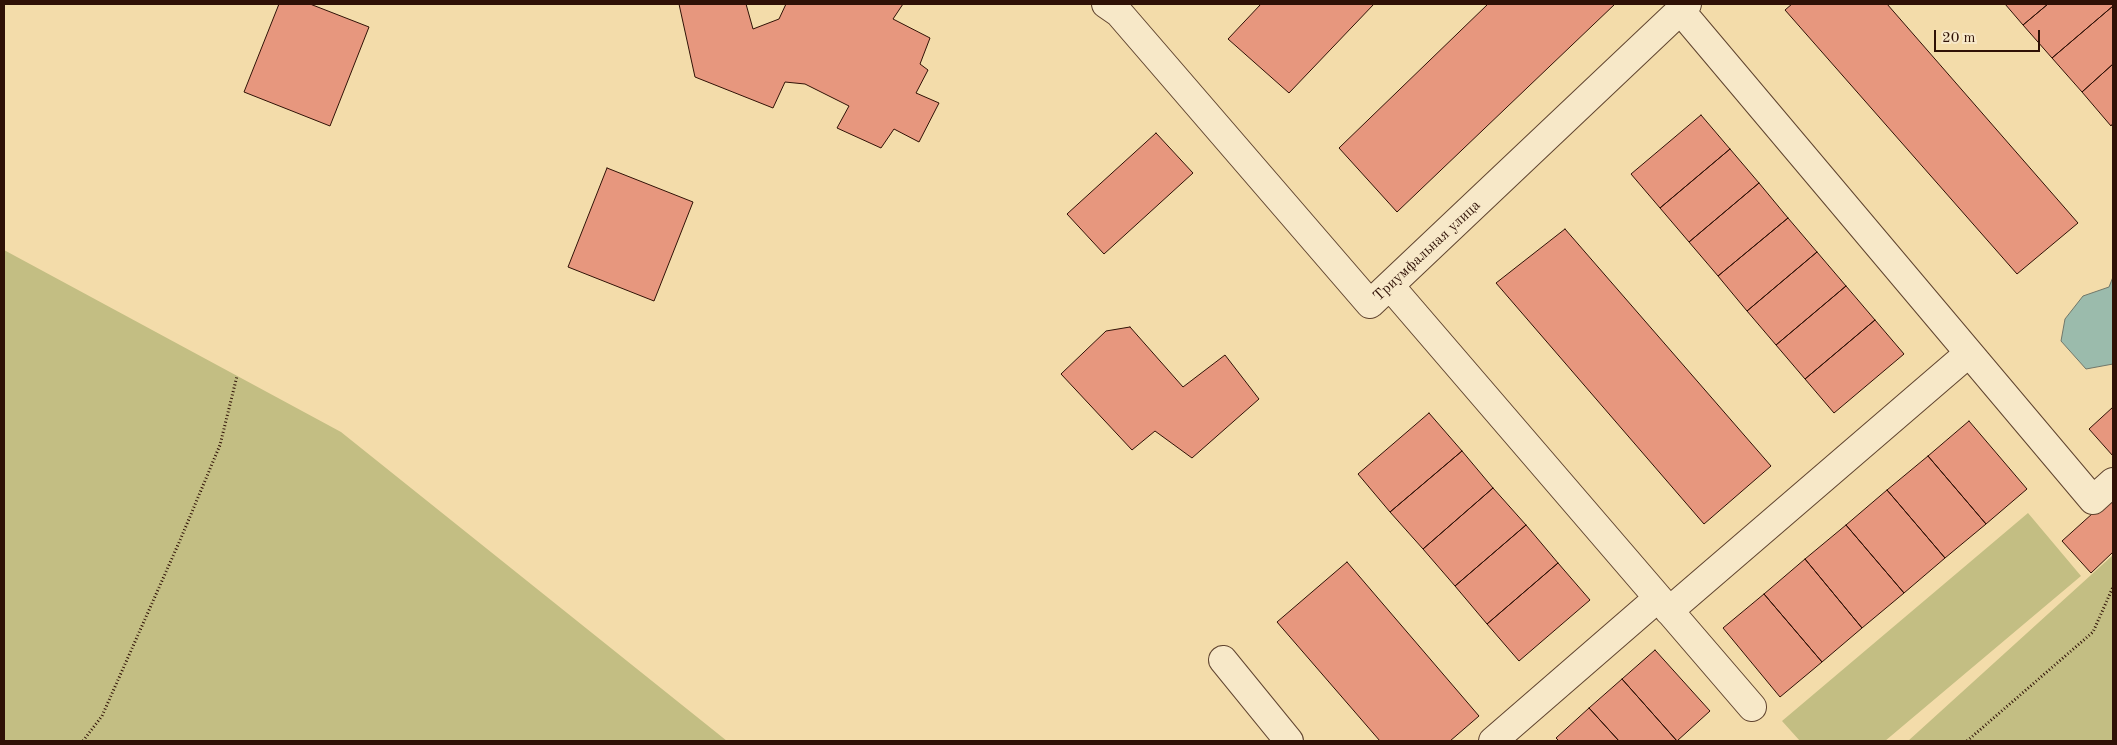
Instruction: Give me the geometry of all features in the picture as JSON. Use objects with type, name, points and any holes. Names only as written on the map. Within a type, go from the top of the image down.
[{"type":"street","name":"Триумфальная улица","points":[[1106,4],[1119,13],[1370,304],[1684,7]]},
{"type":"street","points":[[1684,7],[1969,353],[2093,500],[2113,482]]},
{"type":"street","points":[[1390,286],[1752,707]]},
{"type":"street","points":[[1494,741],[1663,605],[1969,353]]},
{"type":"street","points":[[1223,660],[1289,741]]},
{"type":"path","points":[[83,741],[102,716],[181,538],[220,444],[237,376]]},
{"type":"path","points":[[1967,741],[2093,632],[2113,587]]},
{"type":"shaded area","points":[[4,250],[341,432],[727,741],[4,741]]},
{"type":"shaded area","points":[[2113,277],[2113,364],[2086,369],[2061,341],[2065,319],[2083,296],[2109,287]]},
{"type":"shaded area","points":[[2028,513],[2081,576],[1885,741],[1800,741],[1782,721]]},
{"type":"shaded area","points":[[2113,555],[2113,741],[1908,741]]},
{"type":"building","points":[[279,4],[310,4],[369,27],[330,126],[244,92]]},
{"type":"building","points":[[679,4],[746,4],[753,29],[779,19],[786,4],[903,4],[893,19],[930,38],[920,64],[928,70],[916,93],[939,103],[919,142],[894,129],[881,148],[837,128],[849,106],[805,84],[785,82],[773,108],[695,77]]},
{"type":"building","points":[[1261,4],[1374,4],[1289,93],[1228,39]]},
{"type":"building","points":[[1488,4],[1615,4],[1397,212],[1339,148]]},
{"type":"building","points":[[1792,4],[1887,4],[2078,223],[2017,274],[1785,10]]},
{"type":"building","points":[[2005,4],[2048,4],[2023,25]]},
{"type":"building","points":[[2048,4],[2113,4],[2113,6],[2052,58],[2023,25]]},
{"type":"building","points":[[2113,6],[2113,64],[2082,92],[2052,58]]},
{"type":"building","points":[[2113,64],[2113,123],[2111,126],[2082,92]]},
{"type":"building","points":[[1701,115],[1730,149],[1660,208],[1631,174]]},
{"type":"building","points":[[1156,133],[1193,173],[1104,254],[1067,214]]},
{"type":"building","points":[[1730,149],[1759,183],[1689,242],[1660,208]]},
{"type":"building","points":[[607,168],[693,202],[654,301],[568,267]]},
{"type":"building","points":[[1759,183],[1788,218],[1718,276],[1689,242]]},
{"type":"building","points":[[1788,218],[1817,252],[1747,311],[1718,276]]},
{"type":"building","points":[[1565,229],[1771,466],[1704,524],[1496,283]]},
{"type":"building","points":[[1817,252],[1846,286],[1776,345],[1747,311]]},
{"type":"building","points":[[1846,286],[1875,320],[1805,379],[1776,345]]},
{"type":"building","points":[[1875,320],[1904,354],[1834,413],[1805,379]]},
{"type":"building","points":[[1130,327],[1183,387],[1225,355],[1259,399],[1192,458],[1155,431],[1132,450],[1061,374],[1106,331]]},
{"type":"building","points":[[2113,407],[2113,456],[2089,429]]},
{"type":"building","points":[[1429,413],[1462,451],[1390,512],[1358,474]]},
{"type":"building","points":[[1969,421],[2027,489],[1986,524],[1928,456]]},
{"type":"building","points":[[1462,451],[1493,488],[1423,549],[1390,512]]},
{"type":"building","points":[[1928,456],[1986,524],[1945,558],[1887,490]]},
{"type":"building","points":[[1493,488],[1526,525],[1455,586],[1423,549]]},
{"type":"building","points":[[1887,490],[1945,558],[1904,593],[1846,525]]},
{"type":"building","points":[[2113,495],[2113,552],[2091,573],[2062,541]]},
{"type":"building","points":[[1526,525],[1558,563],[1487,624],[1455,586]]},
{"type":"building","points":[[1846,525],[1904,593],[1862,628],[1805,559]]},
{"type":"building","points":[[1805,559],[1862,628],[1822,662],[1764,594]]},
{"type":"building","points":[[1347,562],[1479,716],[1450,741],[1380,741],[1277,622]]},
{"type":"building","points":[[1558,563],[1590,600],[1519,661],[1487,624]]},
{"type":"building","points":[[1764,594],[1822,662],[1780,697],[1723,628]]},
{"type":"building","points":[[1655,650],[1710,711],[1677,741],[1622,679]]},
{"type":"building","points":[[1622,679],[1677,741],[1619,741],[1589,708]]},
{"type":"building","points":[[1589,708],[1619,741],[1559,741],[1556,738]]}]
